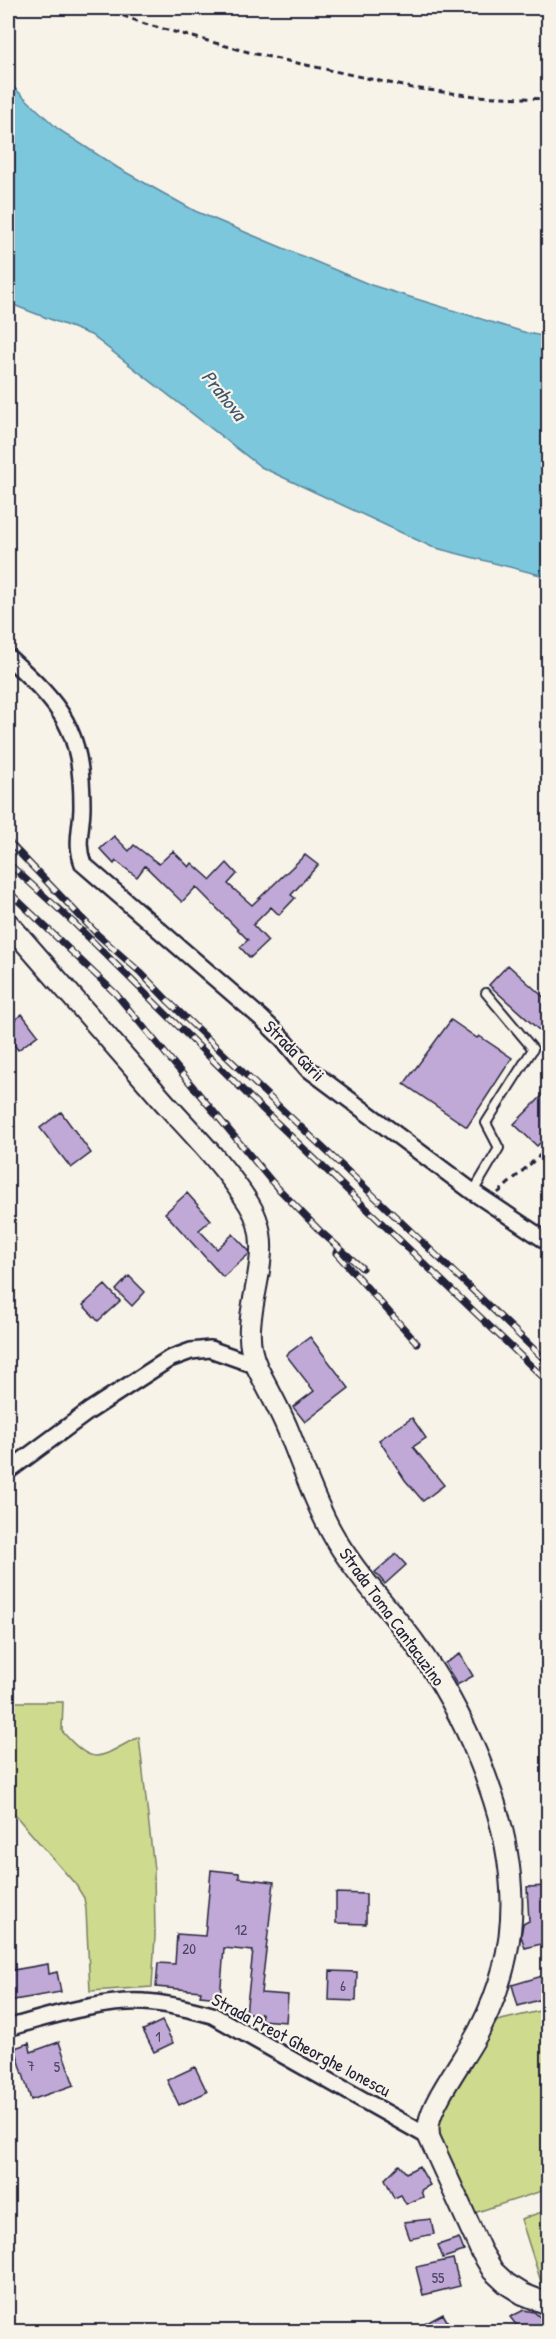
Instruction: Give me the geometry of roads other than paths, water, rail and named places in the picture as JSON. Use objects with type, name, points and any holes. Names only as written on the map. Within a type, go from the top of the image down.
[{"type":"street","name":"Strada Gării","points":[[8,657],[53,701],[68,725],[76,747],[82,772],[82,812],[78,852],[83,864],[261,1018],[283,1039],[307,1068],[472,1192],[549,1242]]},
{"type":"street","name":"Strada Toma Cantacuzino","points":[[8,922],[201,1144],[251,1206],[261,1233],[262,1259],[250,1338],[255,1365],[287,1426],[330,1531],[346,1556],[418,1648],[441,1683],[465,1730],[502,1826],[508,1853],[512,1892],[511,1927],[506,1963],[494,2000],[479,2031],[435,2107],[429,2122],[429,2137]]},
{"type":"street","points":[[8,1472],[89,1411],[169,1359],[191,1351],[210,1349],[255,1365]]},
{"type":"street","name":"Strada Preot Gheorghe Ionescu","points":[[8,2028],[50,2016],[106,2005],[142,2001],[178,2006],[212,2015],[429,2137]]},
{"type":"street","points":[[429,2137],[481,2251],[493,2271],[523,2294],[549,2304]]},
{"type":"lane","points":[[472,1192],[499,1148],[486,1123],[534,1049],[486,993]]},
{"type":"water","name":"Prahova","points":[[8,82],[58,129],[118,168],[195,211],[371,285],[527,333],[548,337],[548,577],[432,547],[261,467],[91,335],[8,303]]},
{"type":"railway","points":[[8,841],[97,934],[141,973],[548,1363]]},
{"type":"railway","points":[[8,863],[74,923],[252,1099],[548,1382]]},
{"type":"railway","points":[[8,891],[116,994],[273,1183],[321,1232],[362,1268]]},
{"type":"railway","points":[[336,1253],[417,1343]]}]
